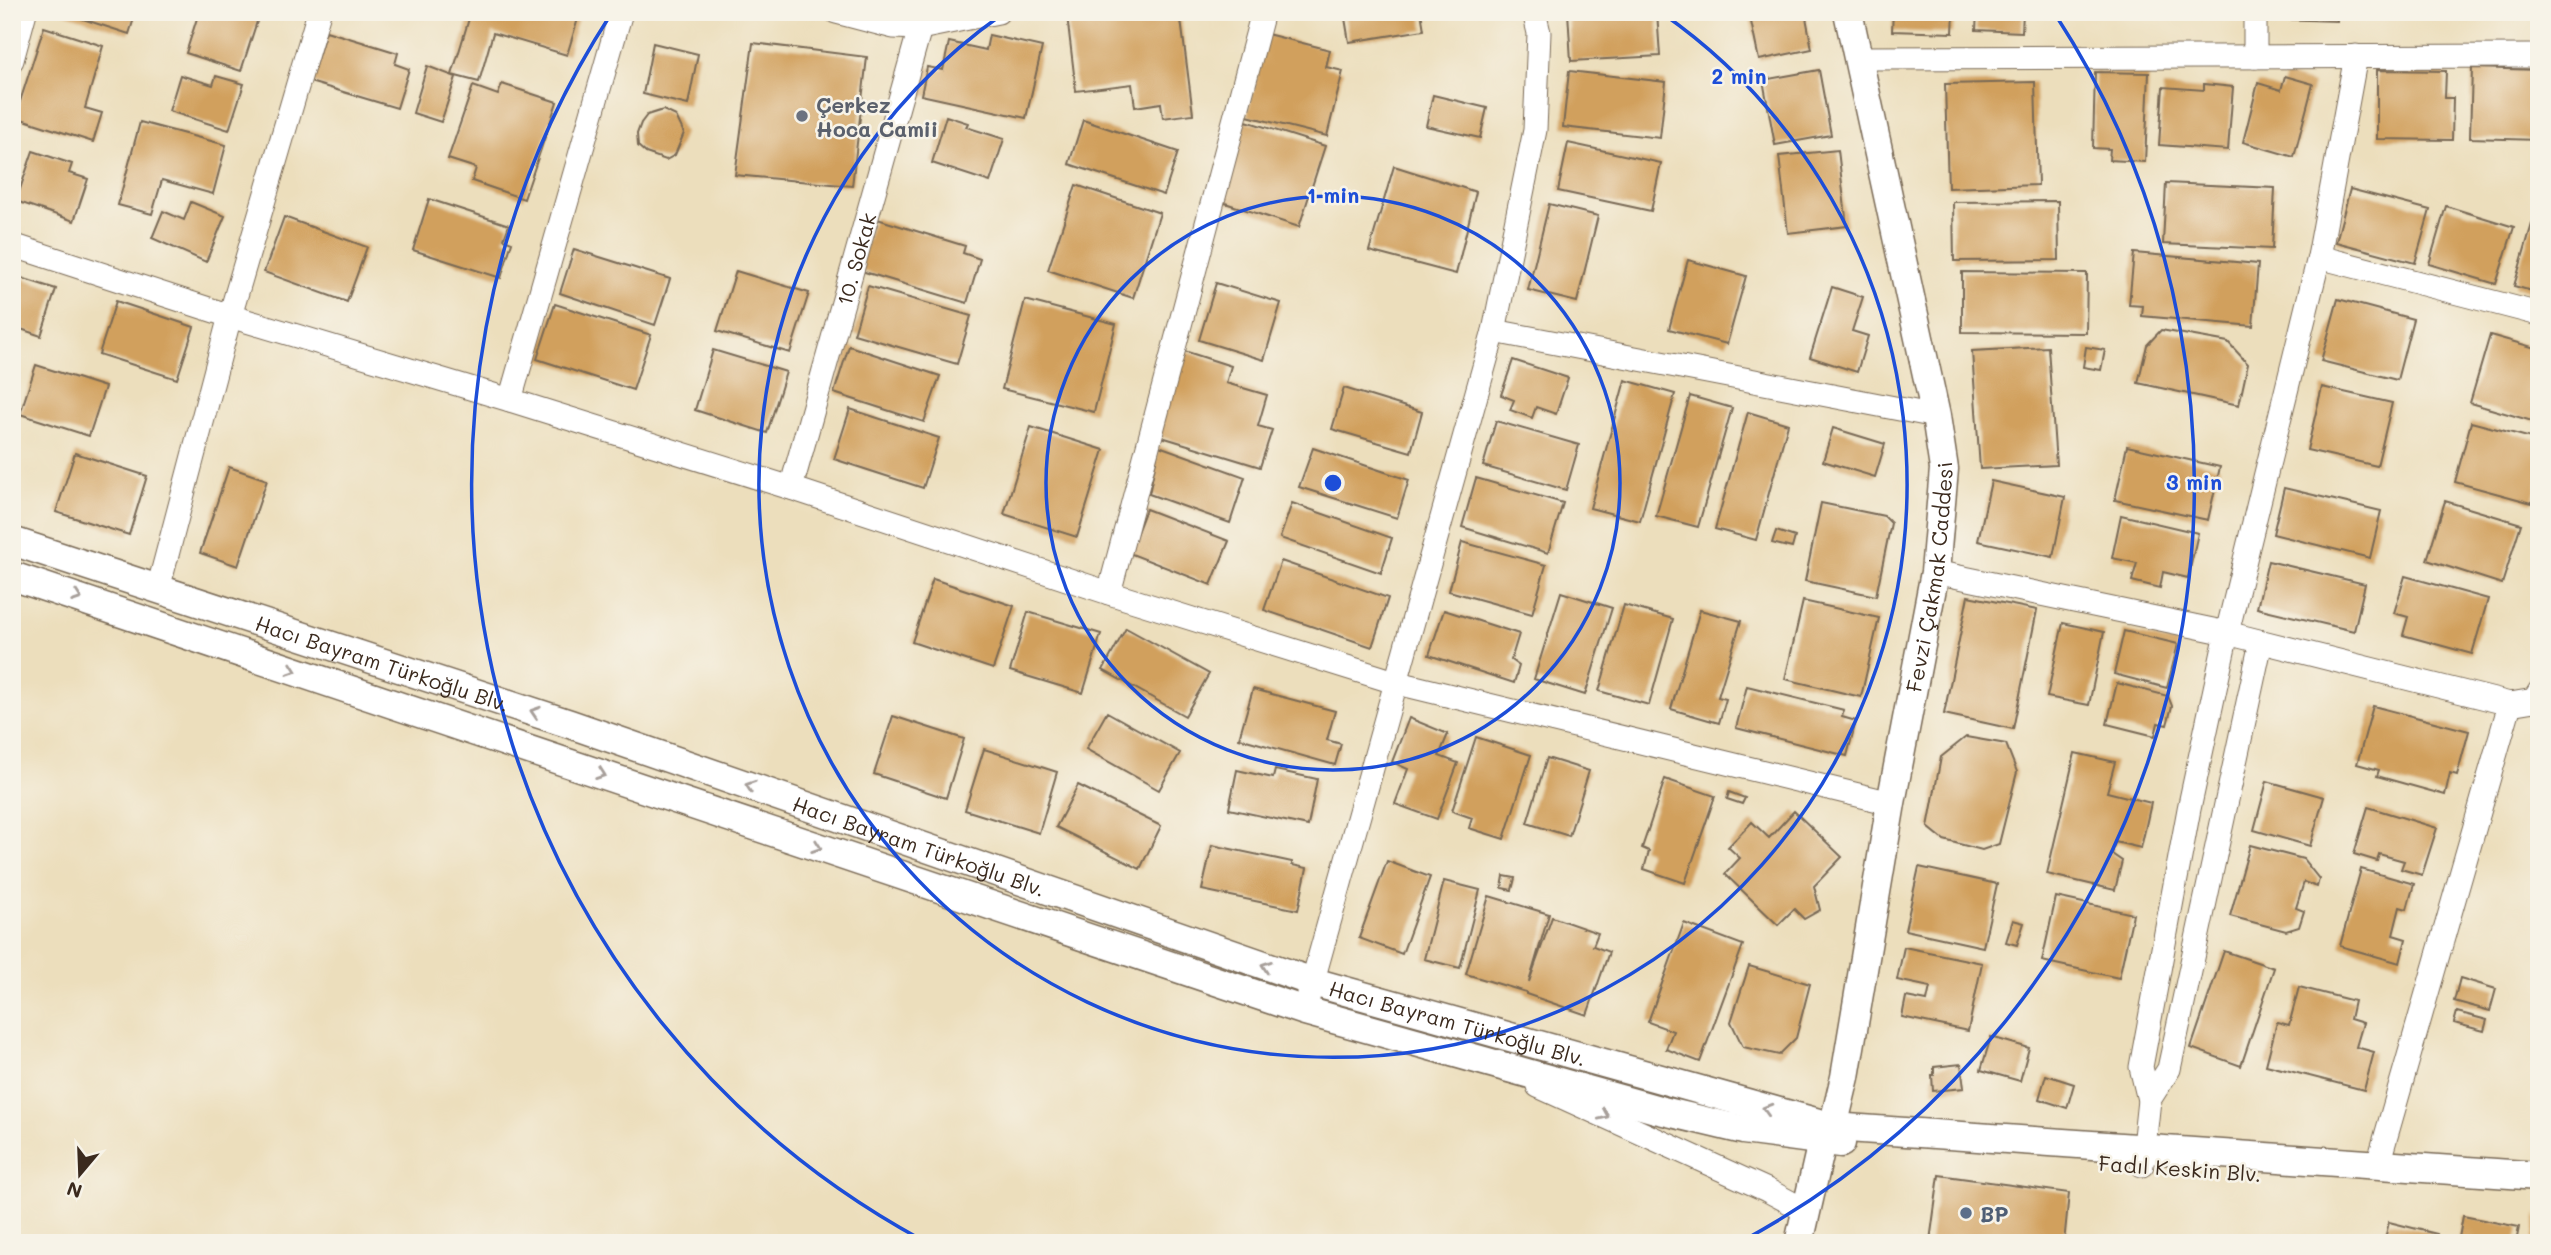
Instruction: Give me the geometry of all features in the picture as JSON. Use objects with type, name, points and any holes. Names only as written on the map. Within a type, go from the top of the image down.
[{"type":"street","points":[[12,60],[25,12]]},
{"type":"street","points":[[158,589],[230,316],[319,12]]},
{"type":"street","points":[[510,400],[621,12]]},
{"type":"street","points":[[836,12],[893,27],[920,28],[998,12]]},
{"type":"street","points":[[1109,593],[1263,12]]},
{"type":"street","points":[[1305,1011],[1494,331],[1535,130],[1539,33],[1534,12]]},
{"type":"street","name":"Fevzi Çakmak Caddesi","points":[[1799,1243],[1805,1211],[1845,1077],[1891,803],[1935,572],[1944,469],[1936,416],[1848,12]]},
{"type":"street","points":[[2255,12],[2255,57]]},
{"type":"street","name":"10. Sokak","points":[[791,488],[920,28]]},
{"type":"street","points":[[2143,1156],[2149,1100],[2141,1066],[2189,809],[2227,633],[2319,257],[2356,56]]},
{"type":"street","points":[[1858,58],[2539,56]]},
{"type":"street","points":[[12,245],[230,316],[791,488],[1109,593],[1398,683],[1891,803]]},
{"type":"street","points":[[2319,257],[2539,314]]},
{"type":"street","points":[[1494,331],[1936,416]]},
{"type":"street","name":"Hacı Bayram Türkoğlu Blv.","points":[[12,541],[570,724],[1313,982],[1828,1134]]},
{"type":"street","points":[[1935,572],[2227,633],[2510,704],[2534,700],[2539,692]]},
{"type":"street","name":"Hacı Bayram Türkoğlu Blv.","points":[[12,576],[1305,1011],[1659,1110],[1743,1130],[1828,1134]]},
{"type":"street","points":[[2149,1100],[2169,1069],[2261,642]]},
{"type":"street","points":[[2378,1164],[2510,704]]},
{"type":"street","points":[[1474,1058],[1653,1136],[1767,1189],[1805,1211]]},
{"type":"street","name":"Fadıl Keskin Blv.","points":[[1828,1134],[2143,1156],[2539,1194]]},
{"type":"street","name":"Fadıl Keskin Blv.","points":[[2143,1156],[2378,1164],[2539,1176]]},
{"type":"building","points":[[61,12],[136,12],[129,34]]},
{"type":"building","points":[[199,12],[260,12],[241,71],[186,53]]},
{"type":"building","points":[[471,12],[580,12],[567,55],[493,33],[479,82],[452,75]]},
{"type":"building","points":[[1086,12],[1180,12],[1193,114],[1163,118],[1161,103],[1135,107],[1132,84],[1076,91],[1067,15]]},
{"type":"building","points":[[1344,12],[1421,12],[1424,30],[1349,42]]},
{"type":"building","points":[[1568,12],[1657,12],[1660,56],[1571,61]]},
{"type":"building","points":[[1749,12],[1805,12],[1812,49],[1759,60]]},
{"type":"building","points":[[1893,12],[1954,12],[1953,33],[1892,31]]},
{"type":"building","points":[[1977,12],[2023,12],[2022,32],[1976,30]]},
{"type":"building","points":[[2277,12],[2337,12],[2337,21],[2277,19]]},
{"type":"building","points":[[44,27],[103,46],[85,108],[102,113],[93,142],[15,117]]},
{"type":"building","points":[[326,31],[398,53],[395,64],[409,69],[397,108],[310,82]]},
{"type":"building","points":[[1267,34],[1330,50],[1326,67],[1343,71],[1327,136],[1247,116]]},
{"type":"building","points":[[989,35],[1042,47],[1026,118],[921,95],[927,67],[943,70],[949,42],[986,50]]},
{"type":"building","points":[[653,43],[698,54],[688,105],[643,94]]},
{"type":"building","name":"Çerkez Hoca Camii","points":[[753,43],[867,57],[852,186],[735,175]]},
{"type":"building","points":[[427,66],[456,77],[441,122],[413,113]]},
{"type":"building","points":[[2472,68],[2539,70],[2539,140],[2470,138]]},
{"type":"building","points":[[1819,70],[1831,135],[1775,145],[1763,80]]},
{"type":"building","points":[[2377,70],[2446,71],[2445,98],[2453,98],[2452,140],[2377,139]]},
{"type":"building","points":[[1569,71],[1666,82],[1660,138],[1563,127]]},
{"type":"building","points":[[2095,72],[2149,73],[2145,162],[2109,160],[2110,149],[2093,148]]},
{"type":"building","points":[[180,75],[213,85],[216,76],[244,84],[229,130],[169,111]]},
{"type":"building","points":[[2285,76],[2313,84],[2294,157],[2243,142],[2258,83],[2281,90]]},
{"type":"building","points":[[2035,82],[2038,185],[1948,188],[1945,84]]},
{"type":"building","points":[[502,84],[557,102],[524,199],[472,181],[476,168],[448,159],[473,86],[498,95]]},
{"type":"building","points":[[2204,84],[2233,87],[2228,150],[2159,145],[2163,87],[2204,90]]},
{"type":"building","points":[[1433,95],[1487,108],[1480,138],[1426,126]]},
{"type":"building","points":[[663,110],[676,116],[684,133],[675,155],[666,160],[646,153],[638,146],[637,134],[647,115]]},
{"type":"building","points":[[946,116],[968,123],[966,127],[1004,139],[990,182],[932,163]]},
{"type":"building","points":[[1083,120],[1178,152],[1164,195],[1069,164]]},
{"type":"building","points":[[1246,121],[1325,146],[1299,227],[1219,201]]},
{"type":"building","points":[[140,122],[226,145],[213,194],[162,180],[152,214],[118,205]]},
{"type":"building","points":[[1568,143],[1661,163],[1651,211],[1558,191]]},
{"type":"building","points":[[1838,150],[1847,226],[1788,233],[1779,156]]},
{"type":"building","points":[[33,151],[72,164],[69,173],[88,179],[74,221],[16,201]]},
{"type":"building","points":[[1394,166],[1476,192],[1456,274],[1369,251]]},
{"type":"building","points":[[2166,183],[2275,188],[2272,249],[2163,244]]},
{"type":"building","points":[[1076,185],[1160,213],[1133,298],[1048,270]]},
{"type":"building","points":[[2350,189],[2430,210],[2415,263],[2336,242]]},
{"type":"building","points":[[429,199],[509,225],[504,239],[512,242],[501,278],[413,250]]},
{"type":"building","points":[[2058,201],[2059,260],[1954,261],[1953,202]]},
{"type":"building","points":[[191,202],[225,216],[206,262],[152,238],[163,211],[184,220]]},
{"type":"building","points":[[1549,204],[1598,216],[1577,302],[1528,290]]},
{"type":"building","points":[[2446,206],[2514,227],[2496,284],[2429,264]]},
{"type":"building","points":[[284,217],[367,247],[347,302],[264,272]]},
{"type":"building","points":[[874,218],[965,246],[963,253],[980,259],[967,303],[858,270]]},
{"type":"building","points":[[2532,224],[2539,226],[2539,293],[2514,286]]},
{"type":"building","points":[[574,249],[670,279],[655,325],[560,293]]},
{"type":"building","points":[[2134,253],[2258,264],[2253,326],[2142,316],[2143,306],[2129,305]]},
{"type":"building","points":[[1688,260],[1746,276],[1727,344],[1669,329]]},
{"type":"building","points":[[736,271],[809,293],[790,353],[717,331]]},
{"type":"building","points":[[1962,272],[2087,273],[2086,333],[1962,332]]},
{"type":"building","points":[[12,275],[56,289],[41,336],[12,326]]},
{"type":"building","points":[[1216,283],[1281,303],[1264,360],[1199,340]]},
{"type":"building","points":[[868,286],[971,316],[957,364],[854,334]]},
{"type":"building","points":[[1832,287],[1863,297],[1852,331],[1868,336],[1857,372],[1810,357]]},
{"type":"building","points":[[2338,299],[2413,319],[2397,380],[2321,361]]},
{"type":"building","points":[[1025,300],[1116,324],[1094,412],[1002,389]]},
{"type":"building","points":[[116,301],[194,327],[177,379],[99,354]]},
{"type":"building","points":[[555,304],[651,335],[633,390],[537,359]]},
{"type":"building","points":[[2161,330],[2228,342],[2248,364],[2239,405],[2138,383],[2147,345]]},
{"type":"building","points":[[2490,335],[2539,349],[2539,423],[2470,403]]},
{"type":"building","points":[[849,346],[940,376],[924,422],[834,393]]},
{"type":"building","points":[[2048,347],[2056,465],[1980,469],[1972,351]]},
{"type":"building","points":[[2086,347],[2105,350],[2101,370],[2083,367]]},
{"type":"building","points":[[1178,349],[1231,366],[1226,383],[1267,395],[1258,426],[1272,430],[1260,467],[1152,434]]},
{"type":"building","points":[[713,350],[786,372],[767,433],[695,410]]},
{"type":"building","points":[[1513,360],[1568,378],[1556,414],[1536,407],[1532,418],[1510,410],[1514,400],[1501,395]]},
{"type":"building","points":[[36,365],[105,387],[89,436],[20,414]]},
{"type":"building","points":[[1625,380],[1675,394],[1640,521],[1590,508]]},
{"type":"building","points":[[2322,387],[2392,403],[2377,466],[2307,450]]},
{"type":"building","points":[[1344,388],[1422,412],[1411,452],[1332,429]]},
{"type":"building","points":[[1690,396],[1732,408],[1698,527],[1656,516]]},
{"type":"building","points":[[850,409],[939,438],[923,488],[834,459]]},
{"type":"building","points":[[1748,412],[1788,424],[1756,540],[1715,529]]},
{"type":"building","points":[[1496,421],[1579,445],[1566,490],[1483,466]]},
{"type":"building","points":[[2471,422],[2539,440],[2539,476],[2532,503],[2455,482]]},
{"type":"building","points":[[1031,427],[1104,450],[1077,537],[1004,514]]},
{"type":"building","points":[[1833,428],[1885,444],[1875,477],[1823,461]]},
{"type":"building","points":[[1159,446],[1245,477],[1230,523],[1149,494]]},
{"type":"building","points":[[2127,446],[2220,467],[2208,520],[2115,500]]},
{"type":"building","points":[[1313,448],[1409,480],[1397,518],[1299,487]]},
{"type":"building","points":[[75,453],[147,476],[129,535],[56,512]]},
{"type":"building","points":[[229,467],[267,480],[238,566],[200,553]]},
{"type":"building","points":[[1476,478],[1563,503],[1548,553],[1462,527]]},
{"type":"building","points":[[1991,481],[2065,497],[2053,557],[1978,541]]},
{"type":"building","points":[[2284,488],[2381,511],[2370,558],[2273,534]]},
{"type":"building","points":[[2445,501],[2521,524],[2502,584],[2427,560]]},
{"type":"building","points":[[1292,503],[1392,538],[1381,573],[1280,538]]},
{"type":"building","points":[[1821,503],[1884,516],[1891,523],[1876,596],[1805,581]]},
{"type":"building","points":[[1146,509],[1229,541],[1211,585],[1129,553]]},
{"type":"building","points":[[2121,515],[2198,533],[2188,578],[2163,572],[2160,588],[2132,581],[2137,563],[2112,558]]},
{"type":"building","points":[[1776,531],[1795,537],[1792,548],[1772,543]]},
{"type":"building","points":[[1462,542],[1546,565],[1532,614],[1449,591]]},
{"type":"building","points":[[1281,561],[1388,598],[1372,647],[1264,610]]},
{"type":"building","points":[[2268,561],[2365,584],[2354,631],[2257,608]]},
{"type":"building","points":[[2405,576],[2488,599],[2472,654],[2403,635],[2408,617],[2394,613]]},
{"type":"building","points":[[933,579],[1014,606],[993,669],[912,642]]},
{"type":"building","points":[[1561,592],[1612,608],[1585,695],[1534,679]]},
{"type":"building","points":[[1968,596],[2037,610],[2013,729],[1944,714]]},
{"type":"building","points":[[1803,601],[1879,618],[1861,697],[1785,679]]},
{"type":"building","points":[[1624,605],[1673,619],[1649,705],[1599,691]]},
{"type":"building","points":[[1444,610],[1519,634],[1511,660],[1519,666],[1514,683],[1429,655]]},
{"type":"building","points":[[1700,610],[1741,621],[1718,697],[1726,699],[1719,723],[1671,709]]},
{"type":"building","points":[[1028,612],[1101,634],[1083,693],[1010,671]]},
{"type":"building","points":[[2063,623],[2104,632],[2089,705],[2047,697]]},
{"type":"building","points":[[1126,628],[1209,674],[1185,716],[1103,670]]},
{"type":"building","points":[[2124,631],[2178,644],[2167,688],[2114,674]]},
{"type":"building","points":[[2117,683],[2168,696],[2172,706],[2167,725],[2158,723],[2155,736],[2107,724]]},
{"type":"building","points":[[1747,686],[1844,710],[1842,717],[1856,721],[1847,756],[1736,728]]},
{"type":"building","points":[[1253,689],[1335,711],[1327,740],[1341,744],[1335,765],[1239,738]]},
{"type":"building","points":[[2373,706],[2469,731],[2457,775],[2450,773],[2445,795],[2377,776],[2379,770],[2357,764]]},
{"type":"building","points":[[1107,712],[1180,753],[1159,790],[1086,749]]},
{"type":"building","points":[[893,716],[964,739],[946,798],[874,774]]},
{"type":"building","points":[[1409,718],[1448,734],[1439,756],[1458,763],[1437,819],[1395,804],[1408,769],[1392,762]]},
{"type":"building","points":[[1476,737],[1531,755],[1504,839],[1469,828],[1472,818],[1452,811]]},
{"type":"building","points":[[1966,737],[2006,744],[2017,772],[1999,844],[1982,850],[1944,840],[1928,827],[1941,757]]},
{"type":"building","points":[[984,749],[1057,772],[1039,833],[965,810]]},
{"type":"building","points":[[2075,753],[2115,762],[2107,792],[2151,803],[2141,848],[2115,842],[2112,854],[2122,861],[2115,890],[2047,874]]},
{"type":"building","points":[[1547,758],[1589,771],[1569,836],[1527,823]]},
{"type":"building","points":[[1237,770],[1273,778],[1275,770],[1317,779],[1308,826],[1229,809]]},
{"type":"building","points":[[1665,779],[1715,796],[1685,883],[1644,869],[1649,851],[1642,848]]},
{"type":"building","points":[[2267,781],[2324,797],[2310,846],[2254,830]]},
{"type":"building","points":[[1078,785],[1161,826],[1140,869],[1056,827]]},
{"type":"building","points":[[1729,792],[1745,798],[1742,804],[1727,799]]},
{"type":"building","points":[[2368,807],[2437,828],[2422,875],[2401,869],[2404,861],[2379,854],[2377,861],[2354,854]]},
{"type":"building","points":[[1794,811],[1842,857],[1814,886],[1820,910],[1804,919],[1794,909],[1778,925],[1725,874],[1740,858],[1728,847],[1752,822],[1769,838]]},
{"type":"building","points":[[1212,845],[1292,862],[1292,865],[1307,868],[1298,910],[1202,890]]},
{"type":"building","points":[[2250,845],[2303,859],[2319,879],[2317,887],[2304,882],[2296,908],[2304,911],[2299,927],[2286,931],[2230,916]]},
{"type":"building","points":[[1387,861],[1430,877],[1402,954],[1359,938]]},
{"type":"building","points":[[1919,867],[1997,884],[1983,947],[1905,930]]},
{"type":"building","points":[[2361,869],[2414,884],[2407,909],[2400,907],[2393,935],[2406,939],[2400,963],[2340,946]]},
{"type":"building","points":[[1504,876],[1515,878],[1512,890],[1502,888]]},
{"type":"building","points":[[1444,881],[1480,890],[1460,968],[1424,959]]},
{"type":"building","points":[[1489,896],[1549,914],[1529,982],[1552,917],[1598,933],[1593,946],[1609,952],[1587,1015],[1526,992],[1466,974]]},
{"type":"building","points":[[2056,897],[2133,914],[2119,978],[2042,961]]},
{"type":"building","points":[[2013,920],[2024,923],[2017,945],[2006,942]]},
{"type":"building","points":[[1684,923],[1743,945],[1700,1062],[1666,1049],[1673,1031],[1648,1022]]},
{"type":"building","points":[[1904,947],[1982,963],[1968,1031],[1902,1017],[1906,997],[1927,1001],[1930,987],[1897,980]]},
{"type":"building","points":[[2224,951],[2274,968],[2241,1066],[2191,1048]]},
{"type":"building","points":[[1749,966],[1810,984],[1796,1038],[1779,1055],[1743,1047],[1731,1022]]},
{"type":"building","points":[[2460,978],[2496,989],[2490,1011],[2454,1001]]},
{"type":"building","points":[[2299,987],[2354,1001],[2350,1019],[2363,1023],[2356,1047],[2374,1052],[2364,1090],[2266,1065],[2277,1022],[2289,1025]]},
{"type":"building","points":[[2457,1012],[2487,1020],[2484,1031],[2454,1023]]},
{"type":"building","points":[[1991,1037],[2029,1048],[2020,1081],[1981,1070]]},
{"type":"building","points":[[1961,1064],[1964,1088],[1933,1091],[1934,1067]]},
{"type":"building","points":[[2046,1075],[2074,1084],[2067,1108],[2039,1099]]},
{"type":"building","points":[[1939,1175],[2069,1193],[2064,1243],[1930,1241]]},
{"type":"building","points":[[2537,1213],[2539,1243],[2532,1243]]},
{"type":"building","points":[[2463,1216],[2519,1227],[2516,1243],[2458,1243]]},
{"type":"building","points":[[2389,1222],[2437,1234],[2435,1243],[2384,1243]]},
{"type":"place","name":"Çerkez Hoca Camii","points":[[802,116]]},
{"type":"place","name":"BP","points":[[1966,1213]]}]
